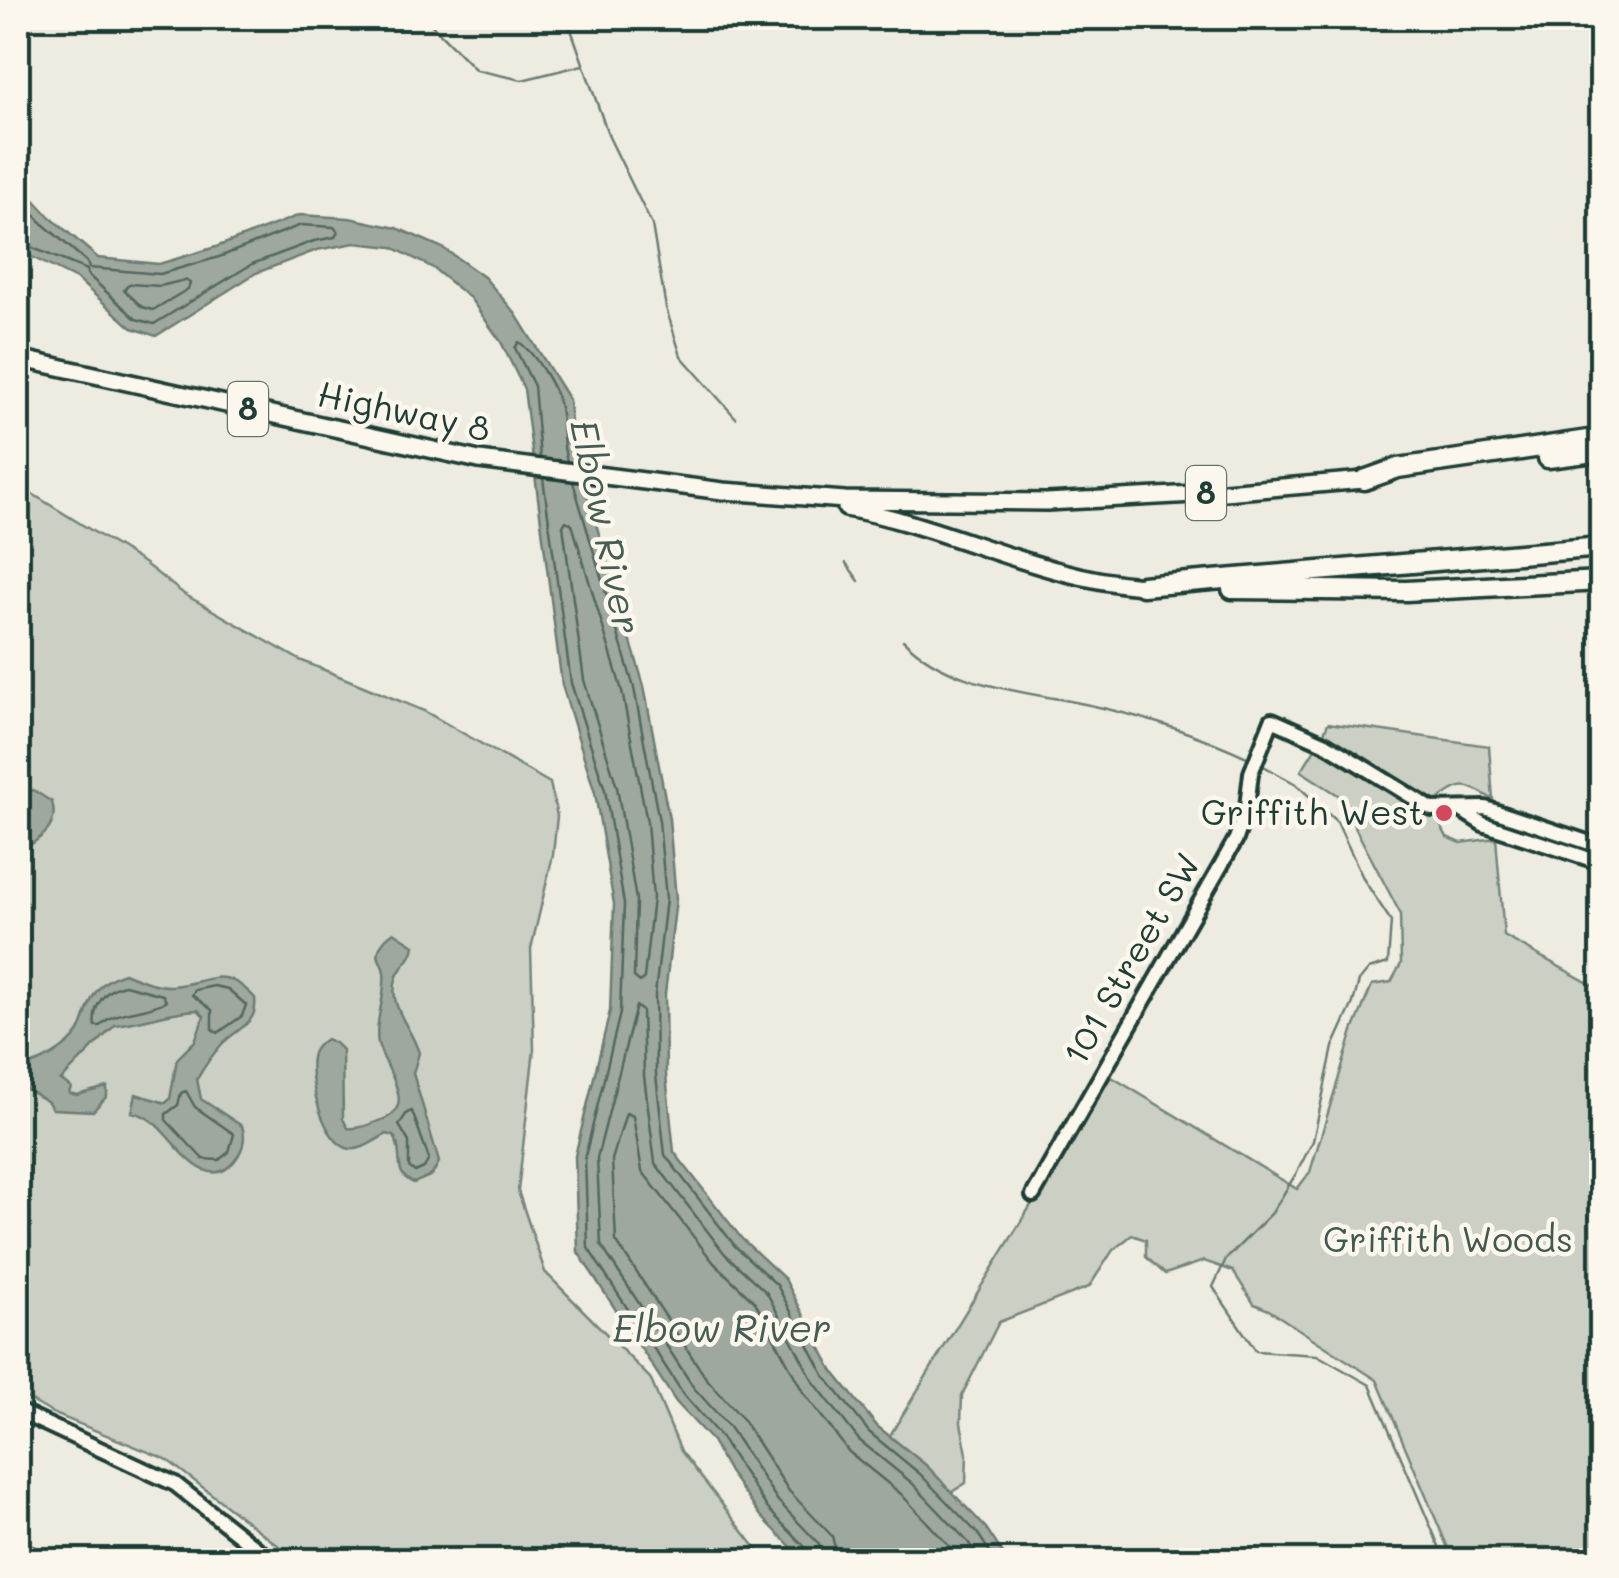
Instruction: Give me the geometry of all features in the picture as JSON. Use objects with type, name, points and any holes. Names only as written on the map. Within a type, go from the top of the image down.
[{"type":"highway","points":[[1364,480],[1398,468],[1602,438]]},
{"type":"highway","points":[[1364,480],[1602,451]]},
{"type":"highway","points":[[1142,586],[1602,547]]},
{"type":"highway","points":[[1142,586],[1406,591],[1602,580]]},
{"type":"main road","name":"Highway 8","points":[[18,358],[479,460],[723,491],[845,500],[1048,502],[1364,480]]},
{"type":"main road","name":"Highway 8","points":[[723,491],[882,516],[1063,573],[1142,586]]},
{"type":"street","name":"101 Street SW","points":[[1032,1196],[1236,839],[1247,807],[1253,768],[1272,720],[1326,744],[1432,810],[1461,810]]},
{"type":"street","points":[[1461,810],[1486,808],[1602,846]]},
{"type":"street","points":[[1461,810],[1483,824],[1602,863]]},
{"type":"street","points":[[18,1412],[175,1484],[271,1560]]},
{"type":"green space","points":[[18,485],[144,563],[184,594],[300,660],[424,711],[550,783],[557,816],[553,855],[531,949],[534,1049],[518,1191],[545,1272],[650,1378],[681,1451],[765,1560],[297,1560],[166,1459],[52,1413],[18,1393]]},
{"type":"green space","points":[[1328,723],[1489,746],[1493,800],[1474,789],[1461,787],[1433,803],[1323,735]]},
{"type":"green space","name":"Griffith Woods","points":[[1318,744],[1436,817],[1447,837],[1461,843],[1496,838],[1504,936],[1601,990],[1601,1560],[1453,1560],[1377,1380],[1254,1304],[1233,1271],[1204,1261],[1165,1274],[1146,1257],[1146,1240],[1132,1235],[1113,1250],[1089,1287],[999,1322],[962,1395],[966,1483],[939,1500],[870,1468],[1110,1076],[1297,1189],[1310,1172],[1353,1031],[1372,985],[1391,982],[1401,964],[1400,913],[1338,795],[1301,771]]},
{"type":"water","name":"Elbow River","points":[[18,182],[50,217],[98,258],[159,264],[300,215],[349,218],[397,228],[443,248],[484,277],[515,313],[569,400],[573,446],[644,686],[669,819],[676,899],[665,994],[666,1075],[674,1152],[742,1239],[785,1279],[832,1370],[877,1426],[927,1466],[986,1528],[1007,1560],[804,1560],[761,1516],[712,1441],[676,1402],[578,1252],[575,1156],[610,1011],[614,904],[595,793],[562,685],[524,389],[501,342],[470,298],[433,268],[392,247],[355,243],[317,250],[256,273],[156,336],[132,328],[78,280],[18,250]]},
{"type":"water","points":[[33,790],[52,802],[53,820],[40,838],[18,853],[18,796]]},
{"type":"water","points":[[394,932],[414,945],[396,979],[395,999],[419,1053],[413,1073],[439,1162],[432,1175],[414,1183],[400,1169],[394,1136],[387,1134],[355,1149],[341,1145],[325,1125],[311,1068],[314,1052],[326,1039],[342,1050],[343,1119],[348,1128],[379,1121],[397,1107],[399,1097],[377,1034],[384,981],[378,953]]},
{"type":"water","points":[[124,973],[166,986],[225,978],[244,987],[255,998],[250,1020],[222,1044],[197,1079],[201,1099],[242,1126],[242,1149],[227,1168],[215,1172],[192,1163],[153,1122],[132,1112],[136,1094],[166,1103],[170,1099],[177,1059],[195,1041],[204,1016],[198,1010],[115,1025],[61,1080],[71,1087],[69,1093],[77,1095],[107,1087],[107,1096],[93,1111],[52,1109],[48,1102],[18,1084],[18,1046],[26,1061],[33,1064],[61,1049],[79,1032],[100,987]]},
{"type":"waterway","points":[[425,18],[476,70],[522,80],[583,65]]},
{"type":"waterway","points":[[567,18],[609,137],[652,225],[666,308],[681,356],[736,418]]},
{"type":"waterway","points":[[846,563],[859,581]]},
{"type":"waterway","points":[[903,640],[924,657],[971,680],[1141,718],[1249,758]]},
{"type":"waterway","points":[[1260,764],[1296,784],[1337,822],[1364,880],[1391,921],[1388,963],[1369,969],[1359,981],[1333,1047],[1313,1141],[1297,1172],[1272,1213],[1226,1259],[1213,1287],[1256,1351],[1317,1355],[1370,1385],[1445,1560]]},
{"type":"waterway","points":[[18,1537],[52,1557]]},
{"type":"place","name":"Griffith West","points":[[1444,813]]}]
